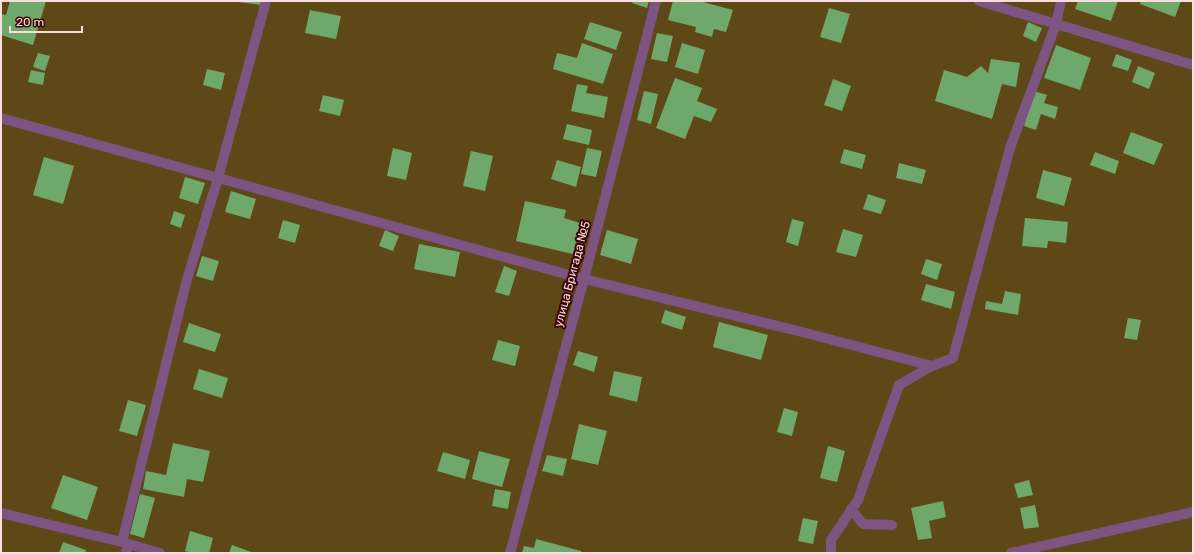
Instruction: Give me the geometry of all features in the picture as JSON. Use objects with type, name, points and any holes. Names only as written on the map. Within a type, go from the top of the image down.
[{"type":"lane","points":[[126,547],[186,283],[218,178],[266,1]]},
{"type":"lane","name":"улица Бригада №5","points":[[510,553],[584,279],[656,1]]},
{"type":"lane","points":[[979,1],[1193,65]]},
{"type":"lane","points":[[830,553],[831,540],[858,500],[899,385],[932,366],[953,358],[1010,148],[1056,24],[1061,1]]},
{"type":"lane","points":[[1,118],[584,279],[798,331],[932,366]]},
{"type":"lane","points":[[852,509],[863,524],[892,525]]},
{"type":"lane","points":[[1011,553],[1193,512]]},
{"type":"lane","points":[[1,513],[126,547],[160,553]]},
{"type":"shaded area","points":[[1,1],[1193,1],[1193,553],[1,553]]},
{"type":"building","points":[[10,1],[46,1],[33,45],[1,35],[1,14],[6,15]]},
{"type":"building","points":[[262,1],[261,5],[238,2]]},
{"type":"building","points":[[633,1],[649,1],[647,8],[632,3]]},
{"type":"building","points":[[673,1],[704,1],[703,2],[733,10],[726,32],[714,29],[712,37],[695,32],[696,27],[668,20]]},
{"type":"building","points":[[1078,1],[1118,1],[1111,21],[1075,9]]},
{"type":"building","points":[[1141,1],[1181,1],[1175,17],[1140,4]]},
{"type":"building","points":[[829,8],[850,14],[841,43],[820,37]]},
{"type":"building","points":[[310,10],[341,16],[336,39],[305,33]]},
{"type":"building","points":[[590,22],[622,32],[616,50],[584,39]]},
{"type":"building","points":[[1028,22],[1042,28],[1036,42],[1023,36]]},
{"type":"building","points":[[657,33],[673,36],[667,62],[651,59]]},
{"type":"building","points":[[582,43],[613,54],[603,84],[553,69],[557,53],[577,58]]},
{"type":"building","points":[[682,43],[705,50],[698,74],[675,67]]},
{"type":"building","points":[[1056,45],[1091,58],[1080,90],[1044,78]]},
{"type":"building","points":[[38,53],[50,56],[45,71],[33,67]]},
{"type":"building","points":[[1116,54],[1132,60],[1128,71],[1112,66]]},
{"type":"building","points":[[991,59],[1020,63],[1016,87],[1002,84],[992,119],[935,101],[944,70],[967,77],[981,66],[988,73]]},
{"type":"building","points":[[1138,66],[1155,73],[1149,89],[1132,82]]},
{"type":"building","points":[[207,69],[225,73],[221,90],[203,85]]},
{"type":"building","points":[[31,70],[45,73],[43,85],[28,82]]},
{"type":"building","points":[[675,78],[702,88],[697,101],[717,109],[711,122],[694,116],[685,139],[656,128]]},
{"type":"building","points":[[833,79],[851,86],[842,111],[824,105]]},
{"type":"building","points":[[577,84],[588,86],[586,93],[608,97],[604,118],[571,111]]},
{"type":"building","points":[[644,91],[658,94],[651,124],[637,120]]},
{"type":"building","points":[[1034,91],[1047,95],[1044,103],[1058,107],[1055,119],[1041,114],[1036,130],[1024,126]]},
{"type":"building","points":[[323,95],[344,100],[340,116],[319,111]]},
{"type":"building","points":[[567,124],[592,130],[589,145],[563,139]]},
{"type":"building","points":[[1131,132],[1163,144],[1154,165],[1123,153]]},
{"type":"building","points":[[393,148],[412,153],[406,180],[387,176]]},
{"type":"building","points":[[587,148],[602,151],[596,177],[581,174]]},
{"type":"building","points":[[844,149],[866,155],[862,169],[840,163]]},
{"type":"building","points":[[471,151],[493,156],[485,191],[463,186]]},
{"type":"building","points":[[1095,152],[1119,161],[1115,174],[1090,165]]},
{"type":"building","points":[[44,157],[74,166],[63,204],[33,195]]},
{"type":"building","points":[[557,160],[581,167],[576,187],[551,179]]},
{"type":"building","points":[[899,163],[926,170],[922,184],[896,178]]},
{"type":"building","points":[[1043,170],[1072,178],[1064,206],[1036,198]]},
{"type":"building","points":[[185,177],[205,183],[198,204],[179,198]]},
{"type":"building","points":[[231,191],[256,199],[250,219],[225,212]]},
{"type":"building","points":[[868,194],[886,200],[881,214],[863,209]]},
{"type":"building","points":[[525,201],[566,210],[564,218],[580,223],[573,254],[516,241]]},
{"type":"building","points":[[174,211],[185,215],[181,228],[170,224]]},
{"type":"building","points":[[1025,218],[1068,222],[1066,243],[1048,241],[1047,248],[1022,246]]},
{"type":"building","points":[[792,219],[804,222],[798,246],[786,242]]},
{"type":"building","points":[[283,220],[300,225],[295,243],[278,238]]},
{"type":"building","points":[[843,229],[863,235],[856,257],[836,252]]},
{"type":"building","points":[[385,230],[399,236],[393,251],[379,246]]},
{"type":"building","points":[[607,230],[638,239],[631,264],[600,255]]},
{"type":"building","points":[[419,244],[460,252],[455,277],[414,269]]},
{"type":"building","points":[[202,256],[219,261],[213,281],[196,276]]},
{"type":"building","points":[[926,259],[942,264],[937,280],[921,274]]},
{"type":"building","points":[[504,266],[517,271],[509,296],[495,292]]},
{"type":"building","points":[[926,284],[955,292],[951,309],[921,300]]},
{"type":"building","points":[[1005,291],[1021,294],[1018,315],[985,309],[986,301],[1002,304]]},
{"type":"building","points":[[665,310],[686,317],[682,330],[661,323]]},
{"type":"building","points":[[1128,318],[1141,320],[1137,340],[1124,338]]},
{"type":"building","points":[[719,322],[768,335],[761,360],[713,347]]},
{"type":"building","points":[[189,323],[221,334],[215,352],[183,342]]},
{"type":"building","points":[[498,340],[520,346],[515,366],[492,360]]},
{"type":"building","points":[[578,351],[598,357],[594,372],[573,365]]},
{"type":"building","points":[[199,369],[228,378],[222,398],[193,389]]},
{"type":"building","points":[[614,371],[642,377],[637,402],[609,395]]},
{"type":"building","points":[[128,400],[146,405],[137,436],[119,431]]},
{"type":"building","points":[[784,408],[798,412],[792,436],[777,432]]},
{"type":"building","points":[[579,424],[607,431],[598,465],[571,459]]},
{"type":"building","points":[[173,443],[210,451],[203,482],[187,479],[184,497],[143,489],[146,471],[166,475]]},
{"type":"building","points":[[828,446],[845,451],[837,482],[820,478]]},
{"type":"building","points":[[479,451],[510,459],[502,487],[472,479]]},
{"type":"building","points":[[443,452],[470,460],[465,479],[437,471]]},
{"type":"building","points":[[547,455],[567,459],[563,476],[542,471]]},
{"type":"building","points":[[63,475],[98,487],[87,520],[51,508]]},
{"type":"building","points":[[1029,480],[1033,495],[1018,498],[1014,484]]},
{"type":"building","points":[[495,489],[511,492],[508,509],[492,506]]},
{"type":"building","points":[[140,494],[155,498],[144,538],[130,534]]},
{"type":"building","points":[[943,501],[946,517],[929,521],[932,538],[918,540],[911,508]]},
{"type":"building","points":[[1035,505],[1039,527],[1024,529],[1020,508]]},
{"type":"building","points":[[803,518],[818,521],[813,544],[798,541]]},
{"type":"building","points":[[190,531],[213,538],[209,553],[193,553],[185,551]]},
{"type":"building","points":[[536,539],[581,551],[581,553],[522,553],[524,546],[534,548]]},
{"type":"building","points":[[63,542],[86,550],[85,553],[59,553]]},
{"type":"building","points":[[232,545],[254,553],[229,553]]}]
